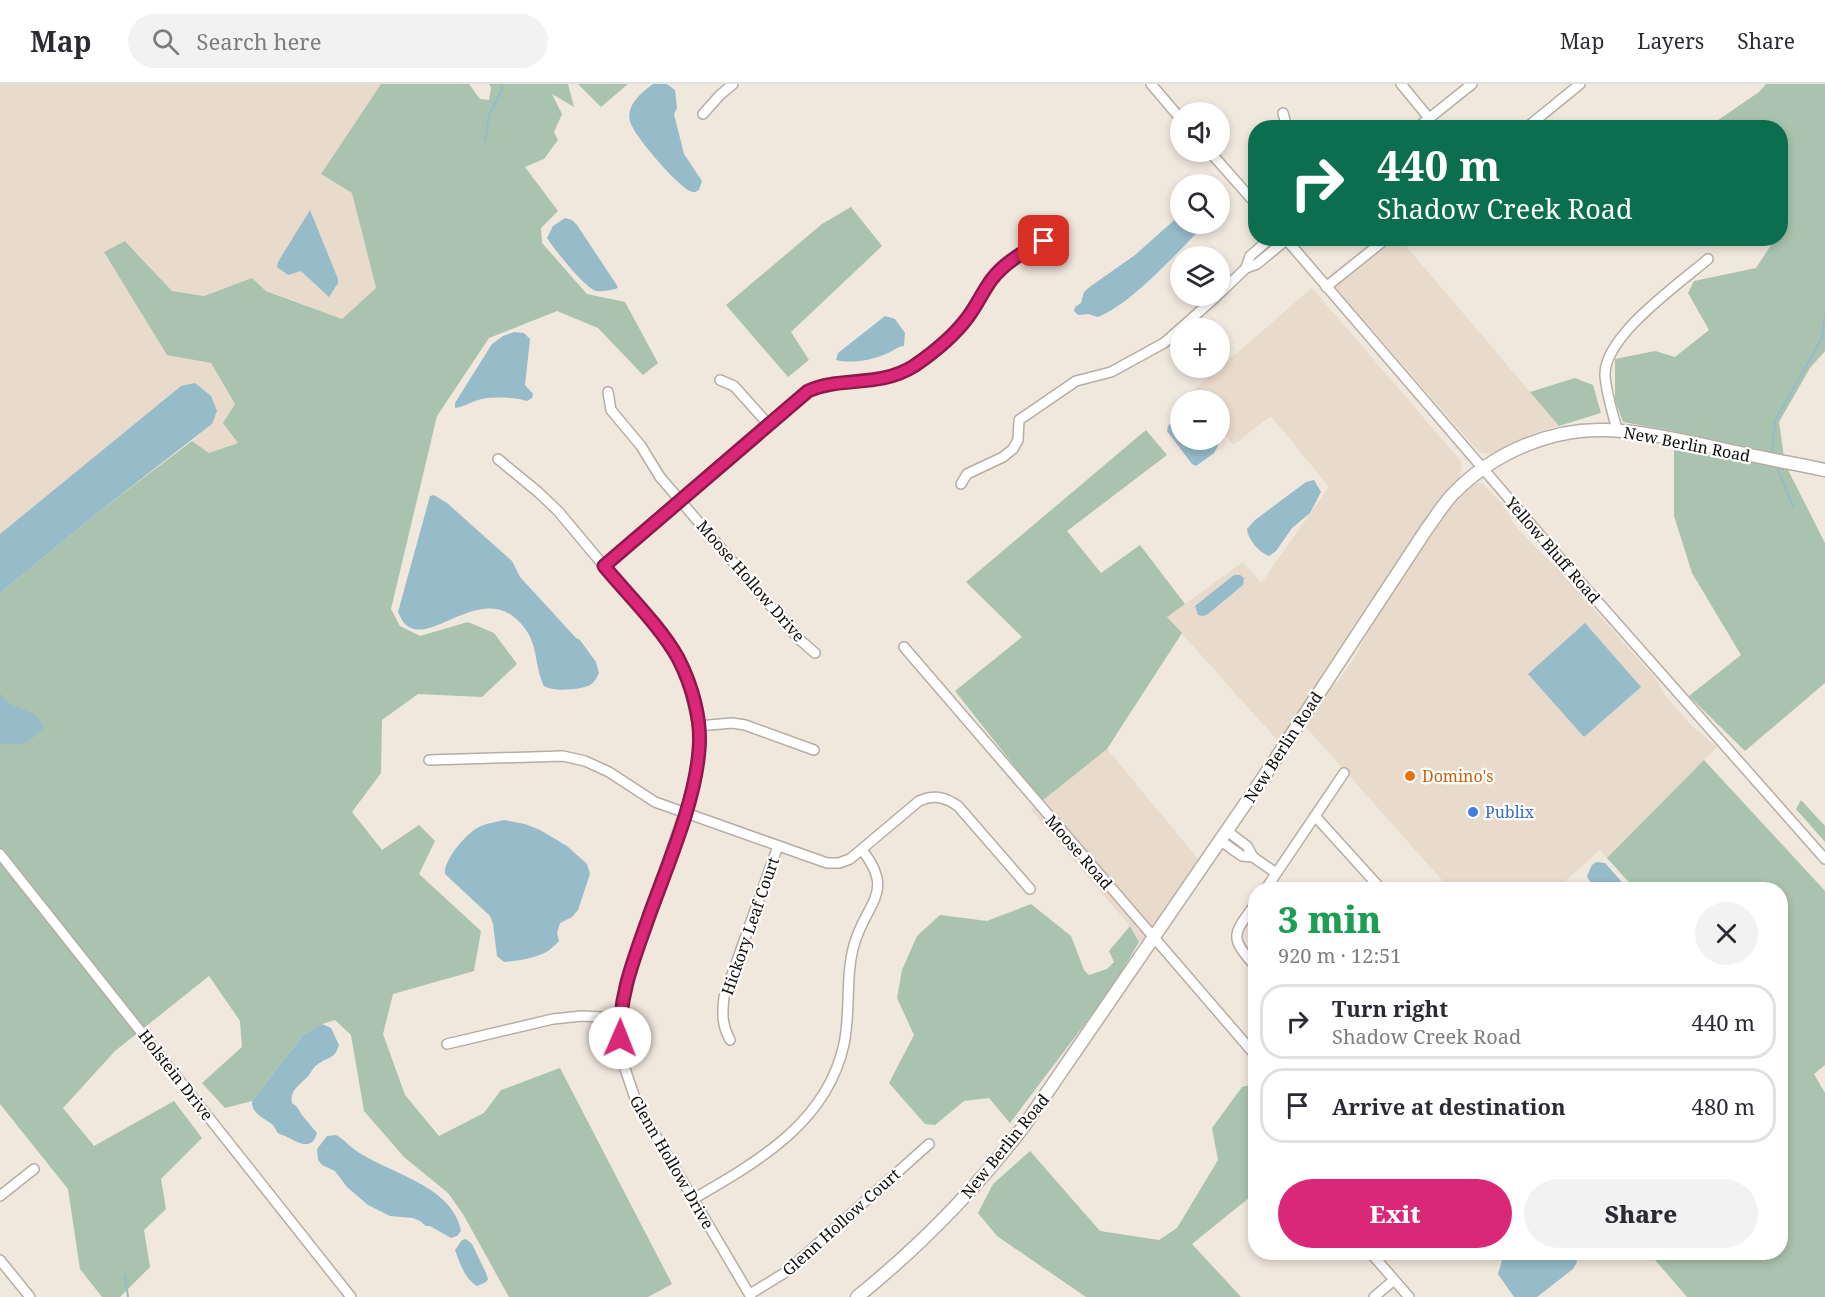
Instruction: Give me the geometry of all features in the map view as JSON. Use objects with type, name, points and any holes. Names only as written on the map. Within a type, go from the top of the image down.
[{"type":"main road","name":"New Berlin Road","points":[[857,1297],[906,1255],[962,1200],[1001,1157],[1049,1092],[1224,836],[1426,530],[1453,495],[1484,469],[1515,450],[1545,438],[1582,431],[1617,430],[1650,434],[1825,470]]},
{"type":"street","points":[[720,94],[725,84]]},
{"type":"street","points":[[703,114],[720,94],[733,84]]},
{"type":"street","points":[[1151,84],[1170,106]]},
{"type":"street","points":[[1401,84],[1429,118],[1472,84]]},
{"type":"street","points":[[1536,120],[1580,84]]},
{"type":"street","points":[[1282,113],[1284,120]]},
{"type":"street","points":[[1219,162],[1248,195]]},
{"type":"street","points":[[604,566],[801,395],[815,387],[887,378],[911,368],[959,329],[993,277],[1020,253],[1044,241]]},
{"type":"street","points":[[1230,282],[1245,268],[1250,256],[1262,246]]},
{"type":"street","points":[[1245,268],[1257,264],[1277,246]]},
{"type":"street","name":"Yellow Bluff Road","points":[[1291,246],[1583,585],[1825,859]]},
{"type":"street","points":[[1326,287],[1377,246]]},
{"type":"street","points":[[1617,430],[1605,375],[1608,359],[1615,343],[1628,327],[1708,259]]},
{"type":"street","points":[[961,484],[967,474],[1003,457],[1013,449],[1018,440],[1019,420],[1033,409],[1076,381],[1111,372],[1164,343],[1205,306]]},
{"type":"street","points":[[720,380],[734,386],[768,424]]},
{"type":"street","name":"Moose Hollow Drive","points":[[608,392],[611,410],[641,446],[660,477],[799,639],[815,653]]},
{"type":"street","name":"Glenn Hollow Drive","points":[[498,459],[558,511],[665,639],[677,657],[689,685],[698,726],[700,749],[695,782],[627,979],[620,1018],[623,1063],[631,1090],[751,1296]]},
{"type":"street","name":"Moose Road","points":[[904,647],[1248,1047]]},
{"type":"street","points":[[698,726],[732,723],[745,725],[814,750]]},
{"type":"street","points":[[429,760],[563,756],[585,761],[609,772],[655,802],[827,863],[839,863],[850,859],[919,801],[939,796],[958,806],[1030,889]]},
{"type":"street","points":[[1270,882],[1344,773]]},
{"type":"street","points":[[1315,816],[1375,882]]},
{"type":"street","points":[[1224,836],[1247,846],[1253,857],[1276,873]]},
{"type":"street","name":"Hickory Leaf Court","points":[[730,1040],[724,1028],[722,1013],[724,997],[778,846]]},
{"type":"street","points":[[693,1199],[771,1151],[800,1124],[827,1089],[844,1046],[850,963],[855,944],[878,889],[878,877],[874,866],[862,850]]},
{"type":"street","name":"Holstein Drive","points":[[0,854],[351,1297]]},
{"type":"street","points":[[1248,914],[1237,929],[1236,939],[1239,948],[1248,958]]},
{"type":"street","points":[[447,1044],[553,1019],[582,1016],[620,1018]]},
{"type":"street","name":"Glenn Hollow Court","points":[[751,1296],[786,1272],[929,1144]]},
{"type":"street","points":[[0,1197],[34,1169]]},
{"type":"street","points":[[0,1260],[30,1297]]},
{"type":"street","points":[[1377,1260],[1409,1297]]},
{"type":"street","points":[[1374,1297],[1394,1280]]},
{"type":"shaded area","points":[[0,84],[381,84],[321,174],[352,193],[376,288],[342,319],[266,290],[252,278],[204,296],[172,291],[126,241],[167,354],[211,363],[235,404],[238,443],[209,453],[192,441],[212,424],[181,386],[0,534]]},
{"type":"shaded area","points":[[1366,246],[1406,246],[1559,426],[1534,433],[1490,454],[1479,452],[1327,278]]},
{"type":"shaded area","points":[[1312,288],[1460,460],[1462,468],[1459,479],[1438,503],[1405,551],[1279,742],[1167,617],[1243,562],[1261,583],[1329,487],[1271,416],[1233,445],[1230,441],[1230,390],[1193,390],[1207,378],[1230,378],[1230,358]]},
{"type":"shaded area","points":[[1482,483],[1503,505],[1514,524],[1557,568],[1657,680],[1664,694],[1691,725],[1717,747],[1607,858],[1600,850],[1564,882],[1444,882],[1305,726],[1326,691],[1339,680],[1357,654],[1373,621],[1447,513],[1475,484]]},
{"type":"shaded area","points":[[1107,749],[1199,860],[1145,941],[1139,942],[1130,926],[1031,810]]},
{"type":"green space","points":[[381,84],[469,84],[480,99],[489,100],[491,88],[489,84],[568,84],[574,107],[552,94],[562,114],[554,132],[558,140],[544,159],[525,167],[558,211],[541,228],[542,243],[587,294],[625,302],[658,363],[643,375],[598,328],[557,311],[489,338],[437,416],[391,609],[400,626],[420,636],[468,622],[494,633],[517,664],[482,697],[418,694],[382,720],[381,773],[352,812],[382,850],[419,825],[435,841],[419,874],[481,931],[474,971],[393,994],[383,1034],[405,1095],[439,1136],[484,1113],[501,1090],[560,1068],[672,1284],[648,1297],[509,1297],[463,1214],[448,1193],[404,1157],[364,1111],[351,1035],[335,1020],[322,1024],[303,1035],[252,1101],[225,1108],[202,1083],[242,1047],[240,1021],[209,976],[115,1051],[63,1108],[94,1146],[174,1101],[202,1138],[161,1179],[166,1209],[144,1230],[150,1267],[120,1297],[102,1297],[80,1269],[68,1189],[0,1104],[0,593],[101,510],[192,441],[209,453],[238,443],[223,423],[235,404],[211,363],[167,355],[104,252],[125,241],[172,291],[204,296],[252,278],[266,291],[342,319],[376,288],[352,193],[321,174]]},
{"type":"green space","points":[[578,84],[628,84],[601,107]]},
{"type":"green space","points":[[1766,84],[1825,84],[1825,351],[1810,368],[1779,422],[1784,457],[1623,422],[1615,400],[1615,359],[1655,351],[1675,357],[1709,330],[1688,293],[1694,281],[1756,268],[1770,246],[1788,246],[1788,120],[1718,120],[1759,92]]},
{"type":"green space","points":[[851,207],[882,246],[791,332],[809,360],[788,377],[726,305],[822,224]]},
{"type":"green space","points":[[1575,378],[1593,385],[1601,413],[1559,426],[1530,392]]},
{"type":"green space","points":[[1146,430],[1167,455],[1067,531],[1101,573],[1140,545],[1185,604],[1167,617],[1182,633],[1107,749],[1042,801],[955,691],[1022,637],[966,582]]},
{"type":"green space","points":[[1674,443],[1786,466],[1825,543],[1825,683],[1745,751],[1689,696],[1741,655],[1692,573],[1674,516]]},
{"type":"green space","points":[[1704,760],[1825,891],[1825,1065],[1814,1074],[1825,1093],[1825,1297],[1687,1297],[1655,1260],[1788,1260],[1788,882],[1629,882],[1607,858]]},
{"type":"green space","points":[[1801,800],[1825,826],[1825,842],[1796,809]]},
{"type":"green space","points":[[1031,904],[1071,936],[1084,970],[1089,975],[1107,969],[1114,962],[1109,951],[1130,926],[1139,942],[1112,988],[1010,1123],[989,1098],[964,1101],[935,1125],[925,1124],[889,1083],[914,1035],[897,998],[902,970],[917,936],[940,915],[987,921]]},
{"type":"green space","points":[[1248,1086],[1248,1199],[1192,1244],[1241,1297],[1086,1297],[997,1236],[978,1213],[993,1184],[1030,1151],[1100,1231],[1159,1240],[1177,1228],[1218,1160],[1212,1128],[1242,1087]]},
{"type":"water","points":[[653,84],[667,84],[675,90],[677,108],[674,114],[684,154],[702,181],[696,192],[684,187],[666,170],[647,148],[630,121],[629,115],[633,104]]},
{"type":"water","points":[[310,210],[338,279],[329,297],[301,271],[288,275],[277,267]]},
{"type":"water","points":[[565,218],[577,225],[618,287],[616,289],[596,291],[591,288],[570,268],[551,244],[547,238],[553,226]]},
{"type":"water","points":[[1170,224],[1170,234],[1196,234],[1185,246],[1170,246],[1170,261],[1140,289],[1112,310],[1098,317],[1088,314],[1078,315],[1074,311],[1075,307],[1081,303],[1084,292],[1135,255]]},
{"type":"water","points":[[885,316],[895,319],[905,333],[904,346],[869,359],[849,362],[836,360],[838,353]]},
{"type":"water","points":[[514,332],[524,333],[530,339],[525,385],[533,394],[532,398],[527,401],[489,398],[455,408],[455,403],[492,344]]},
{"type":"water","points":[[195,383],[211,396],[217,411],[212,424],[101,510],[0,593],[0,534],[181,386]]},
{"type":"water","points":[[1181,450],[1216,450],[1196,466]]},
{"type":"water","points":[[1314,480],[1321,492],[1310,513],[1292,528],[1276,551],[1269,556],[1261,552],[1252,541],[1247,529],[1255,520],[1306,482]]},
{"type":"water","points":[[434,495],[447,503],[512,561],[520,577],[580,640],[596,662],[599,673],[592,684],[567,690],[544,686],[533,643],[526,630],[510,614],[494,609],[477,610],[429,628],[416,629],[404,623],[398,612],[430,496]]},
{"type":"water","points":[[1234,575],[1244,578],[1243,585],[1208,614],[1198,615],[1195,606]]},
{"type":"water","points":[[1585,623],[1641,687],[1584,737],[1528,674]]},
{"type":"water","points":[[0,693],[10,703],[34,715],[41,722],[43,728],[28,741],[20,744],[0,743]]},
{"type":"water","points":[[504,820],[540,830],[567,846],[587,864],[590,874],[578,910],[572,917],[560,923],[557,933],[559,941],[538,956],[504,962],[497,956],[490,916],[445,874],[445,868],[457,847],[476,829]]},
{"type":"water","points":[[1596,862],[1605,863],[1622,882],[1591,882],[1587,876]]},
{"type":"water","points":[[322,1024],[331,1028],[339,1045],[337,1050],[315,1066],[292,1094],[292,1103],[317,1133],[312,1142],[305,1144],[278,1133],[273,1125],[256,1112],[252,1101],[303,1035]]},
{"type":"water","points":[[336,1135],[358,1152],[434,1192],[456,1216],[461,1231],[457,1236],[451,1238],[413,1218],[390,1216],[368,1205],[347,1187],[335,1171],[322,1165],[318,1160],[317,1149],[327,1136]]},
{"type":"water","points":[[466,1239],[472,1244],[488,1279],[477,1286],[466,1275],[455,1250],[462,1240]]},
{"type":"water","points":[[1502,1260],[1577,1260],[1577,1262],[1573,1269],[1537,1297],[1514,1297],[1498,1274]]},
{"type":"waterway","points":[[485,141],[489,115],[502,90],[501,84]]},
{"type":"waterway","points":[[1772,454],[1775,421],[1822,338],[1825,314]]},
{"type":"waterway","points":[[1776,465],[1793,506]]},
{"type":"waterway","points":[[125,1275],[128,1297]]},
{"type":"place","name":"Domino's","points":[[1410,776]]},
{"type":"place","name":"Publix","points":[[1473,812]]},
{"type":"route","points":[[620,1038],[622,999],[627,979],[685,814],[695,782],[700,749],[694,701],[687,677],[677,657],[665,639],[604,566],[801,395],[815,387],[887,378],[911,368],[926,357],[959,329],[993,277],[1020,253],[1044,241]]}]
